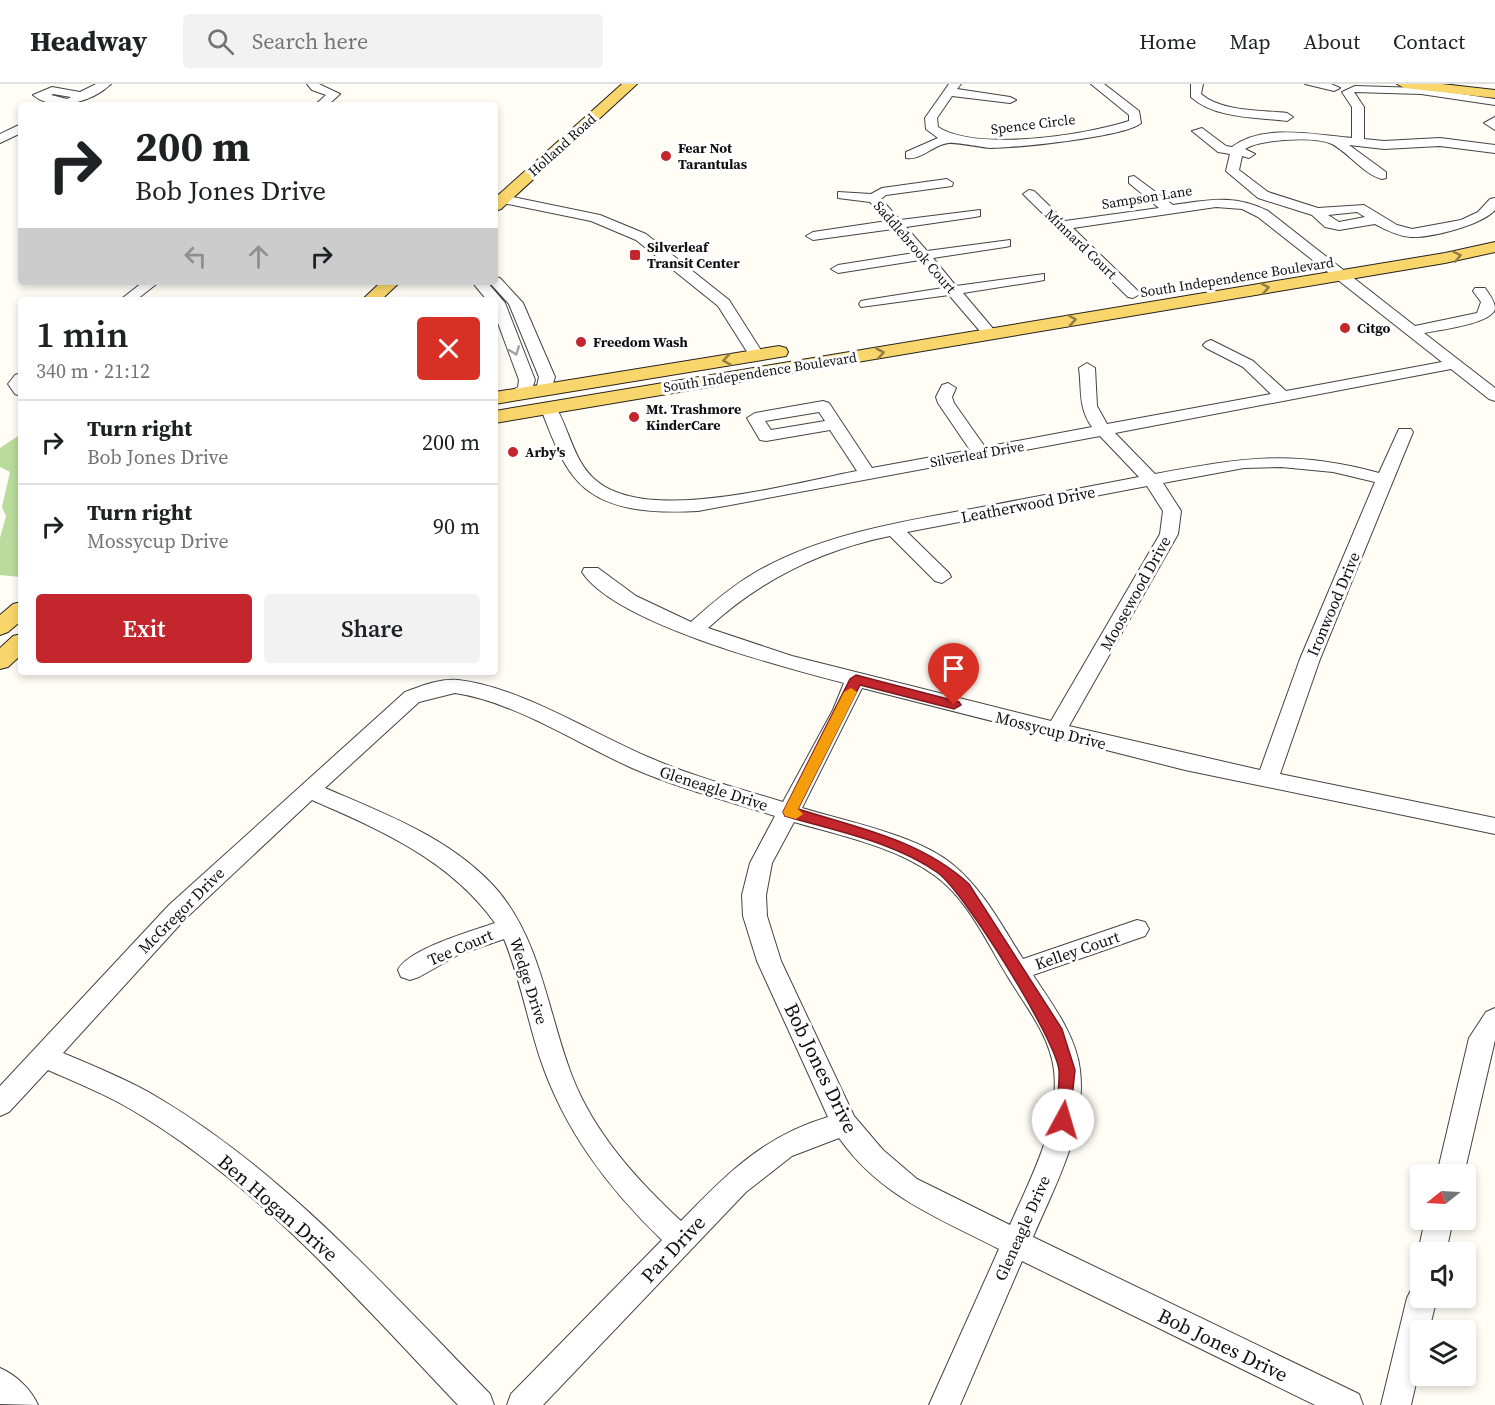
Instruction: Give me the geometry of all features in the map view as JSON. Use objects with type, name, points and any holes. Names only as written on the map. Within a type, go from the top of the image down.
[{"type":"main road","name":"Holland Road","points":[[498,199],[614,84]]},
{"type":"main road","name":"Holland Road","points":[[498,199],[630,84]]},
{"type":"main road","points":[[1404,84],[1495,94]]},
{"type":"main road","points":[[1457,84],[1495,88]]},
{"type":"main road","name":"South Independence Boulevard","points":[[498,411],[526,405],[537,399],[555,398],[567,393],[687,370],[698,364],[1326,263],[1495,230]]},
{"type":"main road","name":"South Independence Boulevard","points":[[503,397],[546,399],[781,369],[1495,247]]},
{"type":"main road","points":[[374,297],[388,285]]},
{"type":"main road","points":[[393,297],[407,285]]},
{"type":"main road","points":[[756,355],[767,365],[781,369]]},
{"type":"main road","name":"South Independence Boulevard","points":[[498,416],[546,399]]},
{"type":"main road","points":[[0,627],[18,612]]},
{"type":"main road","points":[[0,661],[18,645]]},
{"type":"street","points":[[71,102],[105,84]]},
{"type":"street","points":[[313,84],[316,88],[334,94],[325,102]]},
{"type":"street","name":"Spence Circle","points":[[947,139],[970,144],[997,144],[1122,127],[1136,122],[1135,114],[1097,84]]},
{"type":"street","points":[[1197,84],[1195,95],[1214,107],[1287,117]]},
{"type":"street","points":[[1311,84],[1421,92],[1495,102]]},
{"type":"street","points":[[1345,87],[1358,107],[1358,143]]},
{"type":"street","points":[[947,139],[932,129],[930,120],[952,88],[1010,99]]},
{"type":"street","points":[[61,102],[39,95],[52,90],[82,96]]},
{"type":"street","points":[[1495,121],[1490,123],[1495,126]]},
{"type":"street","points":[[1,138],[18,130]]},
{"type":"street","points":[[1198,131],[1222,149],[1236,153],[1254,153],[1311,145],[1307,137],[1396,146],[1440,142],[1495,149]]},
{"type":"street","points":[[910,155],[947,139]]},
{"type":"street","points":[[1335,140],[1382,175]]},
{"type":"street","points":[[1236,153],[1232,167],[1235,176],[1269,198],[1317,212],[1359,208],[1399,231],[1417,232],[1465,223],[1483,215],[1495,202]]},
{"type":"street","points":[[1134,180],[1169,209]]},
{"type":"street","points":[[874,198],[882,192],[947,183]]},
{"type":"street","name":"Minnard Court","points":[[1029,194],[1133,294]]},
{"type":"street","name":"Saddlebrook Court","points":[[843,195],[874,198],[977,320]]},
{"type":"street","points":[[1238,204],[1269,198]]},
{"type":"street","points":[[498,199],[595,218],[641,237],[724,303],[756,355]]},
{"type":"street","name":"Sampson Lane","points":[[1062,225],[1216,203],[1238,204]]},
{"type":"street","points":[[1238,204],[1263,214],[1495,396]]},
{"type":"street","points":[[813,236],[975,213]]},
{"type":"street","points":[[838,269],[1005,243]]},
{"type":"street","points":[[866,304],[1039,277]]},
{"type":"street","name":"Silverleaf Drive","points":[[498,284],[516,303],[547,377],[546,399],[574,464],[589,485],[633,503],[663,507],[698,506],[1284,398],[1454,364]]},
{"type":"street","points":[[131,297],[148,285]]},
{"type":"street","points":[[482,285],[493,297]]},
{"type":"street","points":[[1412,331],[1482,316],[1488,309],[1488,302],[1480,291]]},
{"type":"street","points":[[498,303],[527,380],[525,389],[503,397]]},
{"type":"street","points":[[977,320],[990,334]]},
{"type":"street","points":[[1211,345],[1248,364],[1284,398]]},
{"type":"street","name":"Moosewood Drive","points":[[1056,731],[1169,534],[1172,523],[1169,504],[1105,431],[1089,408],[1087,368]]},
{"type":"street","points":[[1476,381],[1495,374]]},
{"type":"street","points":[[948,388],[944,397],[946,403],[981,453]]},
{"type":"street","points":[[835,424],[867,474]]},
{"type":"street","name":"Ironwood Drive","points":[[1267,779],[1306,669],[1405,432]]},
{"type":"street","name":"Leatherwood Drive","points":[[694,629],[726,598],[770,570],[821,549],[894,530],[1244,463],[1281,460],[1326,464],[1386,480]]},
{"type":"street","points":[[894,530],[942,577]]},
{"type":"street","name":"Mossycup Drive","points":[[591,572],[613,592],[629,601],[760,654],[1056,731],[1267,779],[1495,826]]},
{"type":"street","name":"Bob Jones Drive","points":[[856,679],[790,812],[761,863],[754,895],[755,916],[769,961],[845,1124],[862,1149],[883,1170],[907,1188],[1348,1405]]},
{"type":"street","name":"Gleneagle Drive","points":[[375,729],[412,697],[423,692],[455,686],[473,687],[497,695],[641,763],[699,784],[890,842],[943,869],[975,903],[1054,1029],[1067,1070],[1066,1103],[1057,1150],[944,1405]]},
{"type":"street","name":"McGregor Drive","points":[[0,1104],[177,912],[375,729]]},
{"type":"street","name":"Wedge Drive","points":[[308,790],[352,808],[430,848],[456,866],[488,896],[510,927],[521,950],[551,1052],[571,1104],[590,1136],[618,1174],[682,1241]]},
{"type":"street","name":"Tee Court","points":[[410,970],[450,948],[510,927]]},
{"type":"street","name":"Kelley Court","points":[[1017,970],[1137,929]]},
{"type":"street","points":[[1451,1164],[1482,1038],[1495,1019]]},
{"type":"street","name":"Ben Hogan Drive","points":[[43,1056],[105,1083],[165,1115],[227,1161],[338,1260],[479,1405]]},
{"type":"street","name":"Par Drive","points":[[522,1405],[736,1183],[762,1161],[811,1134],[845,1124]]},
{"type":"street","points":[[1396,1405],[1420,1308]]},
{"type":"street","points":[[0,1383],[23,1405]]},
{"type":"green space","points":[[18,436],[18,577],[0,575],[0,538],[6,516],[2,507],[10,472],[0,467],[0,448]]},
{"type":"slow traffic","points":[[796,814],[790,812],[851,692]]},
{"type":"place","name":"Fear Not Tarantulas","points":[[666,156]]},
{"type":"place","name":"Silverleaf Transit Center","points":[[635,255]]},
{"type":"place","name":"Citgo","points":[[1345,328]]},
{"type":"place","name":"Freedom Wash","points":[[581,342]]},
{"type":"place","name":"Mt. Trashmore KinderCare","points":[[634,417]]},
{"type":"place","name":"Arby's","points":[[513,452]]},
{"type":"route","points":[[954,705],[856,679],[843,710],[790,812],[900,846],[943,869],[964,889],[1054,1029],[1063,1051],[1067,1070],[1063,1120]]}]
